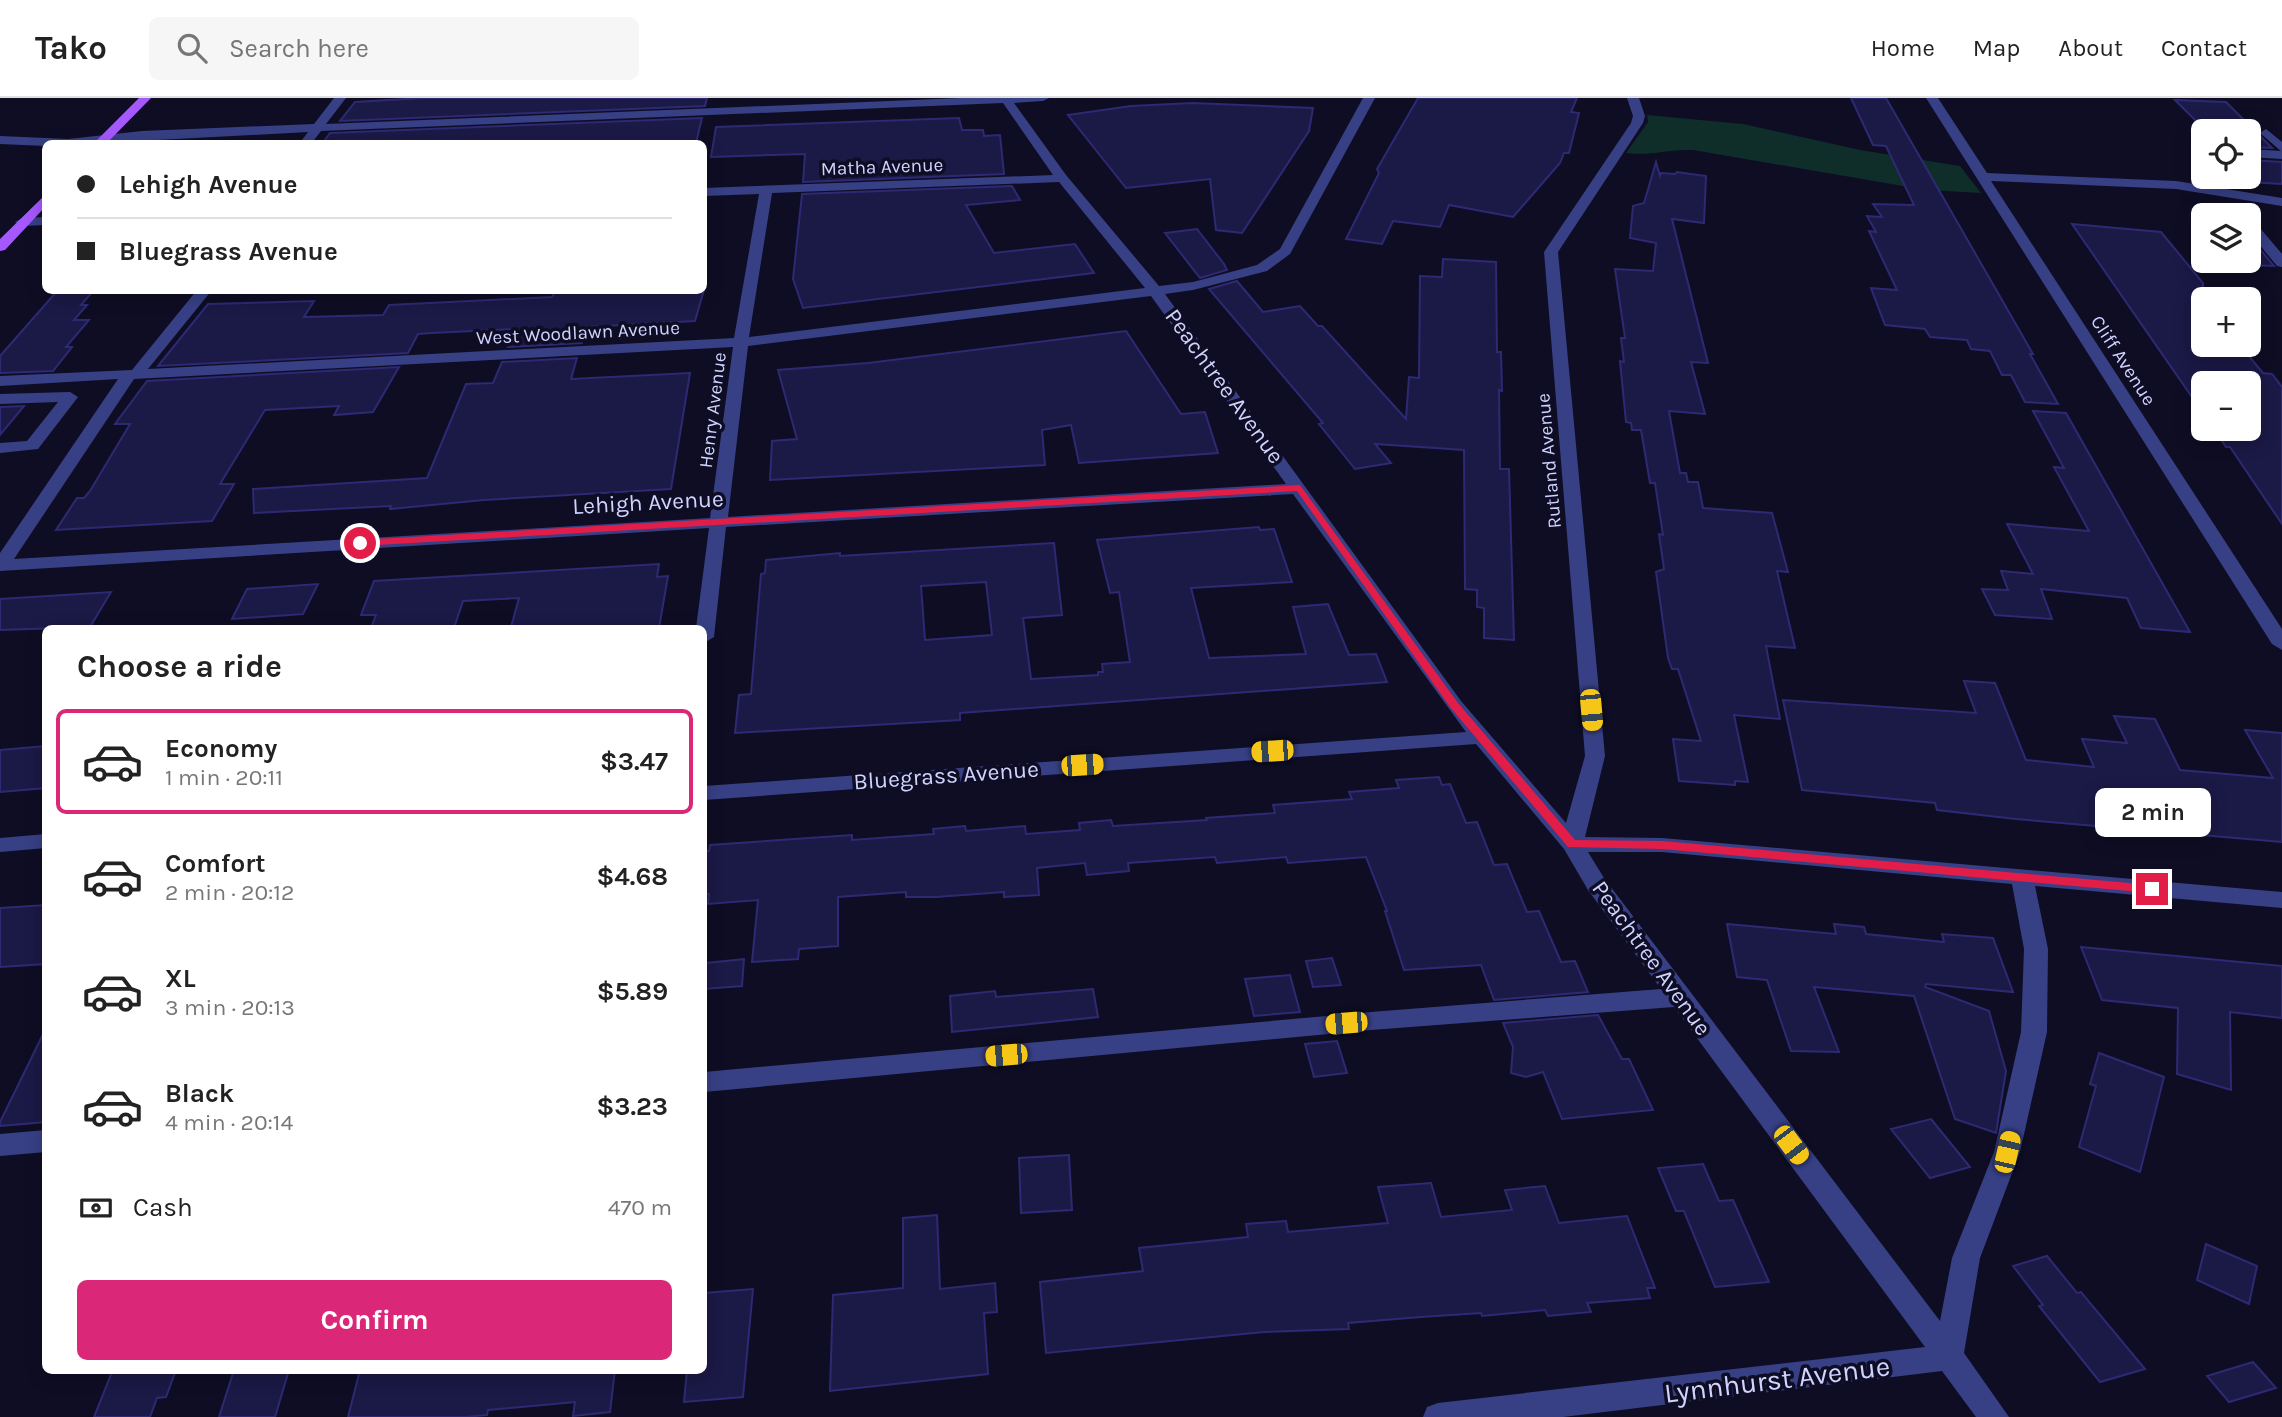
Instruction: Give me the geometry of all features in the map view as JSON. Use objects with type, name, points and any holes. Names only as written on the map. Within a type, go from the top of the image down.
[{"type":"main road","points":[[102,140],[145,98]]},
{"type":"main road","points":[[0,247],[22,222],[40,209]]},
{"type":"street","points":[[308,140],[340,98]]},
{"type":"street","points":[[116,140],[317,128],[1043,98]]},
{"type":"street","name":"West Woodlawn Avenue","points":[[7,381],[741,342],[1156,292],[1239,276],[1272,263],[1286,251],[1369,98]]},
{"type":"street","name":"Rutland Avenue","points":[[1572,844],[1595,757],[1551,252],[1637,123],[1639,116],[1633,98]]},
{"type":"street","name":"Cliff Avenue","points":[[1932,98],[2282,644]]},
{"type":"street","name":"Peachtree Avenue","points":[[1006,99],[1062,178],[1156,292],[1454,705],[1572,844],[1596,884],[1994,1417]]},
{"type":"street","points":[[247,140],[254,131]]},
{"type":"street","points":[[2266,133],[2282,148]]},
{"type":"street","points":[[0,140],[42,142]]},
{"type":"street","points":[[2261,154],[2282,155]]},
{"type":"street","points":[[1982,177],[2095,180],[2224,191],[2282,202]]},
{"type":"street","name":"Matha Avenue","points":[[707,192],[1062,178]]},
{"type":"street","name":"Henry Avenue","points":[[705,625],[741,342],[766,190]]},
{"type":"street","points":[[2224,191],[2232,203]]},
{"type":"street","points":[[22,222],[42,221]]},
{"type":"street","points":[[2261,234],[2275,245],[2282,263]]},
{"type":"street","points":[[0,565],[133,374],[202,294]]},
{"type":"street","points":[[0,446],[32,446],[71,397],[0,399],[7,381]]},
{"type":"street","points":[[0,407],[41,405],[49,409],[25,438],[0,446]]},
{"type":"street","name":"Lehigh Avenue","points":[[0,565],[1300,488]]},
{"type":"street","name":"Bluegrass Avenue","points":[[707,793],[1483,737]]},
{"type":"street","points":[[0,845],[42,841]]},
{"type":"street","points":[[1572,844],[1662,845],[2282,900]]},
{"type":"street","points":[[1948,1357],[1966,1258],[2007,1152],[2034,1032],[2036,949],[2022,877]]},
{"type":"street","points":[[707,1082],[1371,1021],[1680,998]]},
{"type":"street","points":[[0,1145],[42,1141]]},
{"type":"street","name":"Lynnhurst Avenue","points":[[1438,1417],[1893,1366],[1948,1357]]},
{"type":"green space","points":[[1647,115],[1743,124],[1860,150],[1960,166],[1981,193],[1926,190],[1693,150],[1626,153],[1648,122]]},
{"type":"building","points":[[422,98],[707,98],[705,106],[340,121],[355,102]]},
{"type":"building","points":[[1418,98],[1577,98],[1571,112],[1579,113],[1569,153],[1564,153],[1560,163],[1513,217],[1449,205],[1440,227],[1393,221],[1382,244],[1346,239],[1379,173],[1377,169]]},
{"type":"building","points":[[1851,98],[1886,98],[2033,354],[2030,354],[2058,404],[2025,402],[2011,375],[2002,375],[1990,351],[1971,349],[1967,340],[1930,337],[1925,329],[1885,325],[1871,288],[1897,290],[1869,231],[1876,232],[1867,216],[1882,217],[1873,204],[1914,205],[1886,146],[1873,145]]},
{"type":"building","points":[[2175,100],[2226,102],[2243,119],[2194,119]]},
{"type":"building","points":[[1193,103],[1313,108],[1309,131],[1242,233],[1216,230],[1210,179],[1126,188],[1068,115],[1131,106]]},
{"type":"building","points":[[702,118],[697,140],[325,140],[330,133]]},
{"type":"building","points":[[959,118],[962,130],[983,130],[984,136],[1000,135],[1004,174],[803,182],[805,154],[711,157],[716,127]]},
{"type":"building","points":[[2261,137],[2272,148],[2261,148]]},
{"type":"building","points":[[2261,161],[2282,162],[2282,184],[2261,183]]},
{"type":"building","points":[[1656,162],[1660,176],[1661,173],[1677,172],[1706,176],[1704,223],[1672,219],[1708,363],[1691,362],[1705,414],[1669,411],[1680,473],[1686,473],[1688,482],[1698,482],[1703,508],[1772,513],[1788,572],[1777,571],[1795,648],[1766,646],[1780,719],[1734,715],[1748,782],[1735,781],[1735,785],[1679,781],[1673,739],[1701,741],[1678,669],[1672,669],[1668,658],[1656,572],[1664,569],[1659,534],[1663,535],[1655,483],[1650,483],[1641,430],[1632,430],[1631,423],[1626,422],[1620,361],[1624,362],[1621,338],[1625,338],[1615,269],[1653,271],[1656,243],[1630,238],[1633,206],[1644,203]]},
{"type":"building","points":[[1012,186],[1020,200],[966,205],[994,253],[1075,244],[1094,273],[803,308],[793,279],[802,194]]},
{"type":"building","points":[[2072,224],[2161,232],[2191,268],[2191,273],[2195,273],[2203,283],[2203,287],[2191,287],[2191,357],[2250,357],[2263,373],[2272,374],[2282,387],[2282,524],[2230,447],[2226,447],[2222,441],[2261,441],[2261,371],[2191,371],[2191,396]]},
{"type":"building","points":[[1197,229],[1227,270],[1200,278],[1165,233]]},
{"type":"building","points":[[2261,250],[2274,266],[2261,265]]},
{"type":"building","points":[[1443,259],[1496,262],[1497,352],[1501,352],[1502,391],[1499,390],[1500,469],[1509,469],[1514,640],[1484,638],[1484,608],[1477,607],[1477,590],[1465,589],[1464,450],[1375,444],[1391,463],[1355,469],[1319,424],[1323,423],[1209,289],[1237,281],[1263,312],[1300,306],[1318,326],[1322,326],[1406,419],[1409,377],[1419,378],[1420,276],[1442,277]]},
{"type":"building","points":[[54,294],[91,294],[81,305],[87,305],[74,320],[89,320],[66,347],[72,347],[53,371],[0,373],[0,356]]},
{"type":"building","points":[[554,294],[703,294],[695,321],[586,327],[582,343],[508,347],[516,329],[431,333],[418,334],[408,353],[158,366],[208,304],[314,301],[304,317],[383,315],[389,305],[552,297]]},
{"type":"building","points":[[1126,331],[1181,414],[1205,412],[1218,453],[1079,463],[1071,425],[1042,430],[1045,465],[770,480],[772,441],[797,439],[778,370],[868,363]]},
{"type":"building","points":[[577,358],[571,379],[690,373],[671,489],[484,500],[390,509],[391,506],[254,513],[253,489],[427,478],[466,384],[493,383],[502,362]]},
{"type":"building","points":[[399,367],[373,412],[334,415],[339,406],[265,410],[220,484],[234,484],[212,521],[56,530],[77,498],[84,498],[90,491],[130,424],[115,424],[147,381]]},
{"type":"building","points":[[24,406],[0,435],[0,407]]},
{"type":"building","points":[[2033,411],[2066,413],[2190,632],[2141,628],[2127,598],[2041,589],[2052,619],[1995,615],[1982,589],[2008,590],[2001,571],[2033,574],[2007,524],[2089,531],[2054,467],[2064,468]]},
{"type":"building","points":[[1259,527],[1260,530],[1274,529],[1292,582],[1191,588],[1209,658],[1306,654],[1293,607],[1328,604],[1349,655],[1376,654],[1387,682],[960,713],[960,720],[735,733],[739,695],[751,694],[761,574],[765,573],[766,560],[840,553],[840,556],[1054,543],[1062,615],[1023,618],[1031,679],[1098,675],[1098,672],[1103,672],[1102,664],[1130,662],[1119,592],[1110,593],[1097,540]],"holes":[[[986,582],[992,635],[925,640],[921,586]]]},
{"type":"building","points":[[659,564],[657,577],[668,576],[660,625],[512,625],[519,598],[463,601],[455,625],[372,625],[376,615],[361,615],[374,581]]},
{"type":"building","points":[[318,584],[303,614],[232,619],[247,589]]},
{"type":"building","points":[[111,592],[91,625],[42,625],[42,629],[0,630],[0,599]]},
{"type":"building","points":[[1964,681],[1995,683],[2026,760],[2094,767],[2082,739],[2127,743],[2114,716],[2155,719],[2180,770],[2273,778],[2245,730],[2282,733],[2282,842],[2016,819],[1937,810],[1935,803],[1802,790],[1783,700],[1976,713]]},
{"type":"building","points":[[42,746],[42,788],[0,792],[0,750]]},
{"type":"building","points":[[1439,777],[1442,785],[1450,784],[1466,823],[1477,822],[1494,865],[1507,864],[1527,912],[1539,911],[1561,962],[1575,961],[1588,992],[1494,1000],[1481,965],[1404,970],[1387,911],[1366,857],[1288,863],[1286,857],[1217,863],[1215,857],[1128,863],[1129,871],[1087,875],[1085,863],[1037,868],[1039,895],[1004,897],[1004,892],[906,897],[906,892],[838,897],[838,946],[799,949],[798,959],[752,962],[758,900],[708,904],[707,851],[710,845],[852,835],[852,840],[934,834],[933,829],[965,826],[966,831],[1025,826],[1026,834],[1080,830],[1079,823],[1111,820],[1113,826],[1207,820],[1206,818],[1275,813],[1273,805],[1352,799],[1349,792],[1399,788],[1396,780]]},
{"type":"building","points":[[42,905],[42,964],[0,967],[0,908]]},
{"type":"building","points":[[1727,924],[1836,934],[1834,924],[1864,927],[1866,934],[1944,942],[1942,934],[1993,938],[2013,992],[1926,984],[1925,987],[1989,1011],[2006,1071],[1996,1133],[1955,1119],[1914,996],[1814,987],[1839,1052],[1791,1051],[1767,980],[1737,977]]},
{"type":"building","points":[[2081,947],[2282,966],[2282,1018],[2230,1012],[2231,1090],[2177,1074],[2178,1008],[2102,1000]]},
{"type":"building","points":[[1332,958],[1341,985],[1313,987],[1306,961]]},
{"type":"building","points":[[744,959],[742,986],[707,989],[707,963]]},
{"type":"building","points":[[1290,975],[1300,1012],[1254,1016],[1245,979]]},
{"type":"building","points":[[1093,989],[1098,1017],[952,1032],[950,996],[995,991],[996,997]]},
{"type":"building","points":[[1598,1015],[1622,1059],[1629,1059],[1653,1110],[1562,1119],[1543,1072],[1526,1077],[1511,1073],[1513,1047],[1503,1023]]},
{"type":"building","points":[[42,1036],[42,1122],[0,1126]]},
{"type":"building","points":[[1337,1041],[1347,1073],[1314,1077],[1305,1044]]},
{"type":"building","points":[[2099,1053],[2164,1077],[2140,1172],[2079,1147],[2096,1086],[2090,1084]]},
{"type":"building","points":[[1931,1119],[1970,1167],[1930,1178],[1891,1129]]},
{"type":"building","points":[[1069,1155],[1072,1210],[1021,1213],[1019,1158]]},
{"type":"building","points":[[1703,1164],[1719,1201],[1733,1200],[1769,1282],[1715,1287],[1684,1211],[1676,1211],[1658,1168]]},
{"type":"building","points":[[1431,1183],[1441,1217],[1512,1210],[1505,1190],[1545,1186],[1559,1223],[1627,1216],[1655,1288],[1647,1288],[1650,1298],[1587,1303],[1591,1312],[1548,1316],[1545,1310],[1482,1316],[1481,1313],[1421,1317],[1348,1323],[1349,1329],[1264,1332],[1046,1353],[1040,1282],[1143,1271],[1139,1248],[1248,1237],[1246,1224],[1286,1221],[1288,1232],[1388,1223],[1378,1187]]},
{"type":"building","points":[[937,1215],[940,1289],[995,1283],[997,1312],[984,1313],[988,1374],[830,1391],[833,1295],[903,1288],[903,1218]]},
{"type":"building","points":[[2206,1244],[2257,1266],[2249,1304],[2197,1280]]},
{"type":"building","points":[[2047,1256],[2145,1369],[2100,1382],[2039,1306],[2043,1305],[2013,1266]]},
{"type":"building","points":[[753,1289],[743,1397],[684,1402],[687,1374],[707,1374],[707,1293]]},
{"type":"building","points":[[2253,1362],[2276,1388],[2229,1402],[2207,1376]]},
{"type":"building","points":[[111,1374],[175,1374],[166,1397],[157,1398],[150,1417],[94,1417]]},
{"type":"building","points":[[233,1374],[288,1374],[275,1417],[219,1417]]},
{"type":"building","points":[[359,1374],[615,1374],[610,1412],[573,1416],[575,1402],[488,1410],[487,1415],[465,1417],[348,1417]]},
{"type":"route","points":[[360,543],[1300,488],[1454,705],[1572,844],[1662,845],[2152,889]]}]
